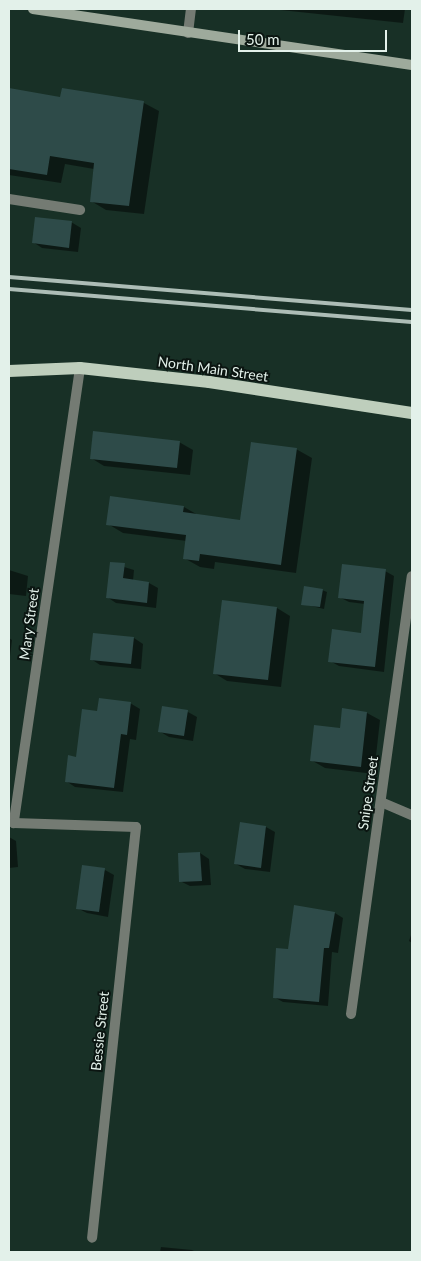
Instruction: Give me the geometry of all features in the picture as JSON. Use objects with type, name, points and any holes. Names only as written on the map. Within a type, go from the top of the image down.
[{"type":"main road","name":"North Main Street","points":[[9,371],[80,368],[209,382],[412,413]]},
{"type":"street","points":[[33,9],[74,12],[188,33],[412,65]]},
{"type":"street","points":[[188,33],[191,9]]},
{"type":"street","points":[[9,199],[80,210]]},
{"type":"street","name":"Mary Street","points":[[80,368],[14,822],[136,827]]},
{"type":"street","name":"Snipe Street","points":[[351,1014],[412,576]]},
{"type":"street","points":[[380,802],[412,815]]},
{"type":"street","name":"Bessie Street","points":[[92,1238],[136,827]]},
{"type":"building","points":[[9,88],[60,97],[62,88],[144,101],[129,206],[90,202],[94,163],[50,156],[47,175],[9,169]]},
{"type":"building","points":[[35,217],[72,221],[69,248],[32,243]]},
{"type":"building","points":[[93,431],[180,441],[177,468],[90,459]]},
{"type":"building","points":[[251,442],[297,448],[281,565],[200,554],[199,561],[183,559],[186,535],[106,525],[110,496],[184,506],[183,512],[240,520]]},
{"type":"building","points":[[110,562],[125,563],[123,578],[149,582],[147,603],[106,598]]},
{"type":"building","points":[[342,564],[386,569],[375,667],[328,662],[332,629],[361,633],[364,601],[338,598]]},
{"type":"building","points":[[304,586],[323,589],[320,607],[301,605]]},
{"type":"building","points":[[222,600],[277,607],[268,680],[213,674]]},
{"type":"building","points":[[93,633],[134,637],[131,664],[90,660]]},
{"type":"building","points":[[99,698],[131,702],[127,735],[121,734],[114,788],[65,782],[68,755],[76,757],[82,709],[97,711]]},
{"type":"building","points":[[162,706],[188,710],[184,736],[158,732]]},
{"type":"building","points":[[342,708],[367,712],[361,767],[310,761],[314,725],[340,728]]},
{"type":"building","points":[[240,822],[266,826],[261,868],[234,864]]},
{"type":"building","points":[[200,852],[202,881],[179,882],[178,853]]},
{"type":"building","points":[[82,865],[105,868],[99,912],[76,909]]},
{"type":"building","points":[[294,905],[335,912],[329,948],[324,948],[319,1002],[273,998],[276,948],[288,949]]},
{"type":"railway","points":[[9,277],[412,310]]},
{"type":"railway","points":[[9,289],[412,322]]}]
